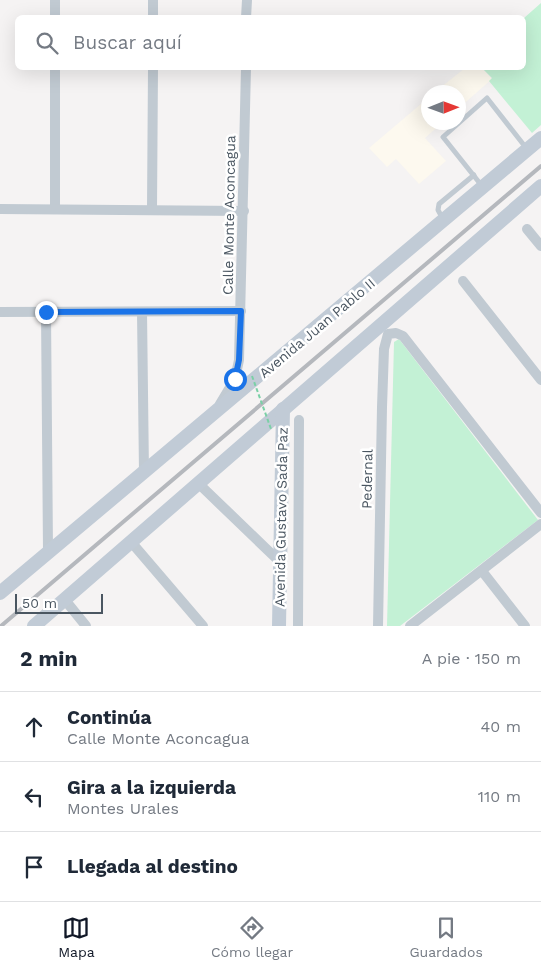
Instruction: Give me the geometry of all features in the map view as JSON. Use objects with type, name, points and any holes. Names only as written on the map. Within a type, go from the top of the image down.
[{"type":"main road","name":"Avenida Juan Pablo II","points":[[0,593],[541,138]]},
{"type":"main road","points":[[34,626],[132,543],[283,409],[541,186]]},
{"type":"main road","name":"Avenida Gustavo Sada Paz","points":[[279,626],[283,409]]},
{"type":"street","points":[[55,0],[55,15]]},
{"type":"street","points":[[153,0],[153,15]]},
{"type":"street","points":[[246,0],[246,15]]},
{"type":"street","points":[[55,70],[56,209]]},
{"type":"street","points":[[152,208],[153,70]]},
{"type":"street","name":"Calle Monte Aconcagua","points":[[213,415],[238,370],[244,211],[246,70]]},
{"type":"street","points":[[0,209],[152,208],[244,211]]},
{"type":"street","points":[[528,229],[541,246]]},
{"type":"street","points":[[463,281],[541,380]]},
{"type":"street","points":[[0,312],[241,311]]},
{"type":"street","points":[[46,312],[48,551]]},
{"type":"street","points":[[142,312],[144,473]]},
{"type":"street","name":"Pedernal","points":[[378,626],[382,407],[384,349],[388,334],[396,333],[403,336],[541,513]]},
{"type":"street","name":"Avenida Gustavo Sada Paz","points":[[298,626],[299,420]]},
{"type":"street","points":[[199,484],[280,562]]},
{"type":"street","points":[[416,624],[541,524]]},
{"type":"street","points":[[132,543],[203,626]]},
{"type":"street","points":[[482,571],[525,626]]},
{"type":"street","points":[[65,600],[86,626]]},
{"type":"lane","points":[[483,187],[443,137],[487,98],[528,150]]},
{"type":"lane","points":[[444,220],[438,210],[439,204],[474,175]]},
{"type":"path","points":[[252,376],[271,429]]},
{"type":"shaded area","points":[[462,70],[484,70],[492,79],[466,102],[466,85],[444,85]]},
{"type":"shaded area","points":[[421,104],[421,130],[434,130],[425,138],[446,161],[419,184],[396,159],[387,167],[369,148]]},
{"type":"green space","points":[[541,3],[541,125],[532,133],[489,81],[492,78],[484,70],[526,70],[526,16]]},
{"type":"green space","points":[[399,339],[538,520],[400,626],[387,626],[394,342]]},
{"type":"railway","points":[[1,626],[541,166]]},
{"type":"route","points":[[46,312],[241,311],[241,341],[238,370],[235,379]]}]
